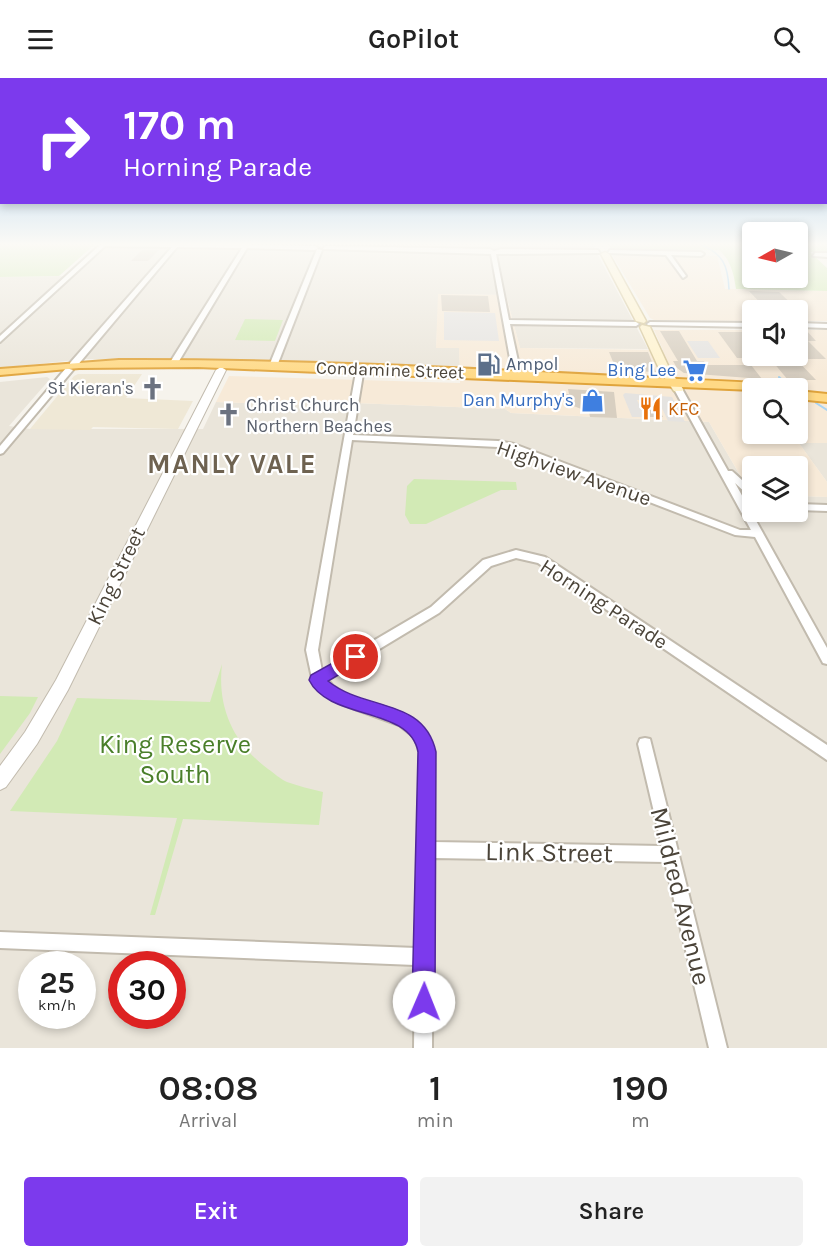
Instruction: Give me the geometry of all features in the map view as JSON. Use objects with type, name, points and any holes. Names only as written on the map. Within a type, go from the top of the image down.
[{"type":"highway","name":"Condamine Street","points":[[0,372],[173,364],[359,374],[742,387]]},
{"type":"highway","name":"Condamine Street","points":[[0,377],[71,367],[273,366],[517,375],[742,392]]},
{"type":"highway","points":[[808,392],[827,391]]},
{"type":"highway","points":[[808,394],[827,398]]},
{"type":"main road","points":[[624,289],[666,373],[677,386]]},
{"type":"street","points":[[0,340],[55,289]]},
{"type":"street","points":[[0,451],[138,289]]},
{"type":"street","points":[[173,364],[219,289]]},
{"type":"street","points":[[273,366],[303,289]]},
{"type":"street","points":[[500,289],[517,375]]},
{"type":"street","points":[[507,322],[742,325]]},
{"type":"street","points":[[808,326],[827,326]]},
{"type":"street","name":"King Street","points":[[0,781],[48,711],[222,367]]},
{"type":"street","points":[[359,374],[312,651],[312,664],[317,680],[324,688],[337,696],[406,721],[425,739],[427,850],[423,1048]]},
{"type":"street","points":[[677,386],[827,659]]},
{"type":"street","name":"Highview Avenue","points":[[349,437],[498,444],[514,447],[739,533],[758,534]]},
{"type":"street","points":[[722,467],[742,487]]},
{"type":"street","points":[[808,507],[827,508]]},
{"type":"street","name":"Horning Parade","points":[[317,680],[435,610],[488,563],[506,555],[516,554],[541,560],[827,753]]},
{"type":"street","name":"Mildred Avenue","points":[[645,744],[718,1048]]},
{"type":"street","name":"Link Street","points":[[427,850],[670,854]]},
{"type":"street","points":[[0,940],[424,957]]},
{"type":"shaded area","points":[[0,289],[616,289],[648,349],[520,348],[506,295],[439,294],[436,348],[459,348],[460,368],[85,359],[0,368]]},
{"type":"shaded area","points":[[633,289],[827,291],[827,321],[808,321],[808,300],[742,300],[742,321],[654,320],[650,318]]},
{"type":"shaded area","points":[[438,294],[506,295],[520,348],[663,350],[654,330],[742,330],[742,366],[808,366],[808,330],[827,330],[827,443],[808,443],[808,378],[742,378],[742,444],[800,444],[827,482],[827,497],[808,496],[808,456],[742,456],[742,479],[709,422],[511,413],[505,409],[304,401],[298,405],[216,402],[229,376],[460,383],[459,348],[436,348]]},
{"type":"shaded area","points":[[444,312],[495,313],[499,341],[444,340]]},
{"type":"shaded area","points":[[687,341],[708,341],[720,358],[698,358]]},
{"type":"shaded area","points":[[78,374],[142,374],[126,398],[193,401],[178,429],[93,427],[90,430],[30,429]]},
{"type":"shaded area","points":[[47,377],[50,379],[9,426],[30,429],[203,429],[216,402],[298,405],[304,401],[505,409],[511,413],[709,422],[742,479],[742,522],[808,522],[808,496],[827,497],[827,1048],[0,1048],[0,382]]},
{"type":"shaded area","points":[[625,393],[672,397],[685,422],[668,421],[659,402],[655,400],[637,400],[645,417],[632,417],[623,395]]},
{"type":"shaded area","points":[[827,443],[827,482],[799,444]]},
{"type":"green space","points":[[748,289],[827,289],[827,291]]},
{"type":"green space","points":[[245,319],[283,320],[275,341],[235,340]]},
{"type":"green space","points":[[414,479],[516,482],[517,490],[501,490],[426,524],[410,524],[405,515],[407,486]]},
{"type":"green space","name":"King Reserve South","points":[[222,664],[222,695],[230,723],[237,736],[256,759],[282,779],[323,792],[319,825],[183,819],[155,915],[150,915],[177,818],[10,811],[57,741],[77,698],[210,702]]},
{"type":"green space","points":[[0,696],[38,697],[30,713],[0,754]]},
{"type":"building","points":[[749,291],[779,292],[787,300],[758,300]]},
{"type":"building","points":[[441,295],[488,296],[490,312],[442,311]]},
{"type":"building","points":[[660,331],[679,331],[697,361],[704,361],[706,365],[752,366],[761,378],[684,373],[673,361],[678,361]]},
{"type":"building","points":[[718,332],[742,332],[742,358],[737,358]]},
{"type":"building","points":[[808,332],[816,341],[808,341]]},
{"type":"building","points":[[808,341],[826,359],[808,359]]},
{"type":"building","points":[[609,352],[648,352],[656,372],[631,371],[632,374],[618,374]]},
{"type":"building","points":[[776,366],[803,366],[816,380],[808,380],[808,378],[786,378]]},
{"type":"building","name":"Dan Murphy's","points":[[568,389],[614,392],[617,418],[590,417],[589,412],[571,405],[566,394],[569,394]]},
{"type":"building","name":"KFC","points":[[643,401],[655,401],[663,417],[650,417]]},
{"type":"waterway","points":[[816,403],[827,410]]},
{"type":"place","name":"Ampol","points":[[488,364]]},
{"type":"place","name":"Bing Lee","points":[[694,370]]},
{"type":"place","name":"St Kieran's","points":[[152,388]]},
{"type":"place","name":"Dan Murphy's","points":[[592,400]]},
{"type":"place","name":"KFC","points":[[650,409]]},
{"type":"place","name":"Christ Church Northern Beaches","points":[[228,415]]},
{"type":"district","name":"MANLY VALE","points":[[232,464]]},
{"type":"route","points":[[356,657],[317,680],[324,688],[337,696],[406,721],[425,739],[427,850],[424,1002]]}]
